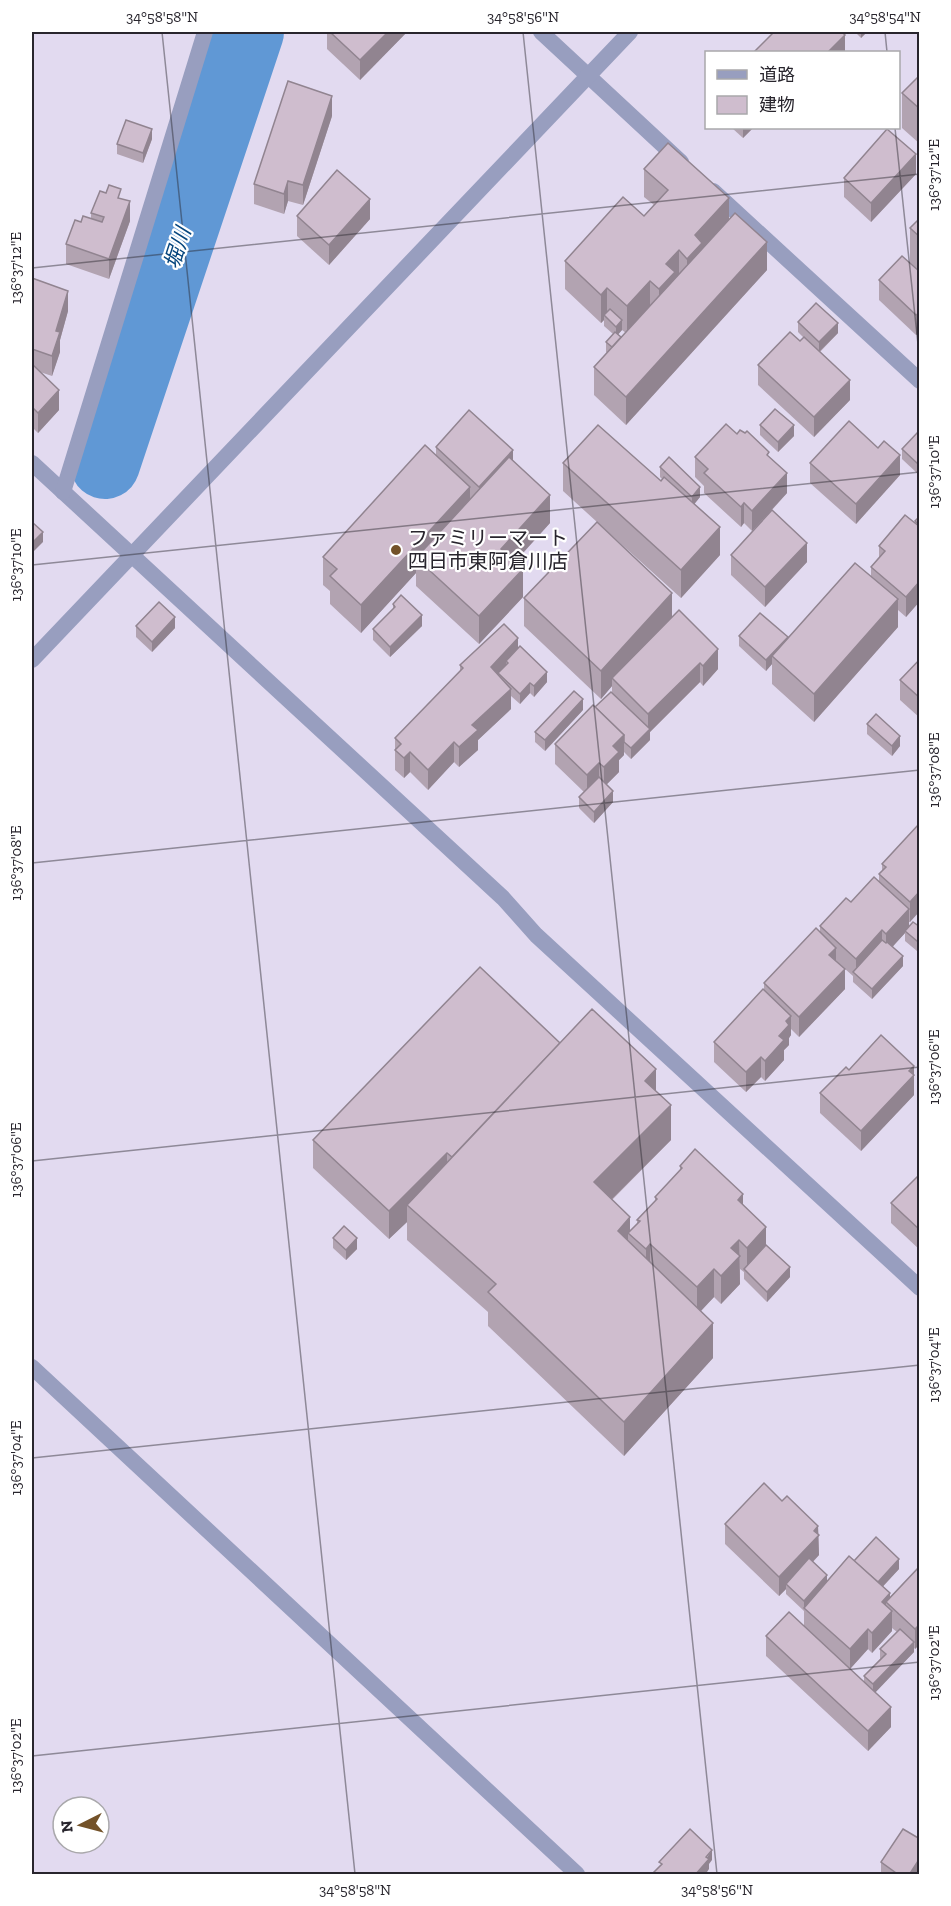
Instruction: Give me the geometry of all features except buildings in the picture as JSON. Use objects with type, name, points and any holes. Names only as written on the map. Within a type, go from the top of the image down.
[{"type":"street","points":[[63,492],[205,32]]},
{"type":"street","points":[[541,32],[920,381]]},
{"type":"street","points":[[32,660],[630,32]]},
{"type":"street","points":[[32,463],[494,890],[536,935],[920,1288]]},
{"type":"street","points":[[32,1367],[577,1875]]},
{"type":"waterway","name":"堀川","points":[[105,464],[249,32]]},
{"type":"place","name":"ファミリーマート 四日市東阿倉川店","points":[[396,550]]}]
